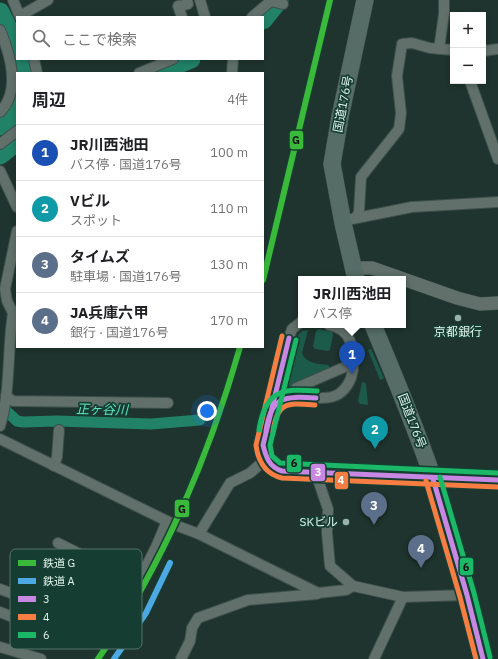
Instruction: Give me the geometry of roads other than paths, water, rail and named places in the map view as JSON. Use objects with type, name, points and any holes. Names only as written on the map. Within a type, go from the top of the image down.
[{"type":"highway","name":"国道176号","points":[[355,273],[349,220],[332,164],[340,117],[365,0]]},
{"type":"highway","name":"国道176号","points":[[374,328],[409,410],[433,479],[467,595],[483,659]]},
{"type":"street","points":[[13,0],[20,16]]},
{"type":"street","points":[[22,16],[48,0]]},
{"type":"street","points":[[182,16],[178,6],[188,4],[187,0]]},
{"type":"street","points":[[200,0],[205,16]]},
{"type":"street","points":[[253,16],[272,0],[282,4]]},
{"type":"street","points":[[439,49],[444,14],[444,0]]},
{"type":"street","points":[[0,30],[10,58],[12,78],[6,106],[0,112]]},
{"type":"street","points":[[349,220],[359,212],[360,177],[399,129],[401,113],[397,76],[402,44],[412,43],[430,48],[450,50]]},
{"type":"street","points":[[486,51],[498,49]]},
{"type":"street","points":[[34,60],[38,72]]},
{"type":"street","points":[[141,72],[156,62],[167,60]]},
{"type":"street","points":[[232,72],[233,60]]},
{"type":"street","points":[[471,84],[498,159]]},
{"type":"street","points":[[0,144],[16,132]]},
{"type":"street","points":[[0,171],[16,205]]},
{"type":"street","points":[[349,220],[412,207],[498,202]]},
{"type":"street","points":[[0,426],[5,399],[9,335],[13,313],[5,289],[12,280],[16,241]]},
{"type":"street","points":[[355,273],[372,268],[395,276]]},
{"type":"street","points":[[406,280],[457,298],[480,304],[498,303]]},
{"type":"street","points":[[298,324],[292,329],[289,338],[263,444],[266,460],[276,469],[282,471],[316,474],[498,480]]},
{"type":"street","points":[[271,409],[280,401],[290,398],[328,399],[336,396],[348,384],[352,374],[354,356],[348,337],[339,328]]},
{"type":"street","points":[[290,398],[296,388],[347,366],[354,356]]},
{"type":"street","points":[[5,399],[168,403]]},
{"type":"street","points":[[54,466],[57,457],[59,430]]},
{"type":"street","points":[[0,439],[199,534],[318,593]]},
{"type":"street","points":[[199,534],[230,483],[250,473],[266,460]]},
{"type":"street","points":[[316,474],[328,508],[327,533],[330,566],[353,586],[403,598],[467,595]]},
{"type":"street","points":[[142,575],[156,548],[167,520]]},
{"type":"street","points":[[58,543],[70,549]]},
{"type":"street","points":[[185,657],[192,628],[198,618],[205,615],[248,600],[346,590],[353,586]]},
{"type":"street","points":[[0,589],[10,593]]},
{"type":"street","points":[[374,659],[403,598]]},
{"type":"street","points":[[0,612],[10,616]]},
{"type":"street","points":[[0,647],[41,659]]},
{"type":"waterway","points":[[264,19],[279,0]]},
{"type":"waterway","points":[[0,12],[16,45]]},
{"type":"waterway","points":[[21,60],[22,72]]},
{"type":"waterway","points":[[159,72],[189,60]]},
{"type":"waterway","points":[[0,126],[8,121],[16,105]]},
{"type":"waterway","points":[[0,155],[16,143]]},
{"type":"waterway","name":"正ヶ谷川","points":[[0,405],[17,421],[23,422],[57,421],[151,424],[200,420]]},
{"type":"rail line","name":"G","points":[[264,276],[330,0]]},
{"type":"rail line","name":"G","points":[[142,589],[182,509],[198,470],[214,430],[240,348]]},
{"type":"rail line","name":"A","points":[[142,619],[170,563]]},
{"type":"rail line","name":"G","points":[[98,659],[105,649]]},
{"type":"rail line","name":"A","points":[[114,659],[121,649]]},
{"type":"place","name":"京都銀行","points":[[458,318]]},
{"type":"place","name":"JR川西池田","points":[[352,374]]},
{"type":"place","name":"Vビル","points":[[375,449]]},
{"type":"place","name":"SKビル","points":[[346,522]]},
{"type":"place","name":"タイムズ","points":[[374,525]]},
{"type":"place","name":"JA兵庫六甲","points":[[421,568]]}]
